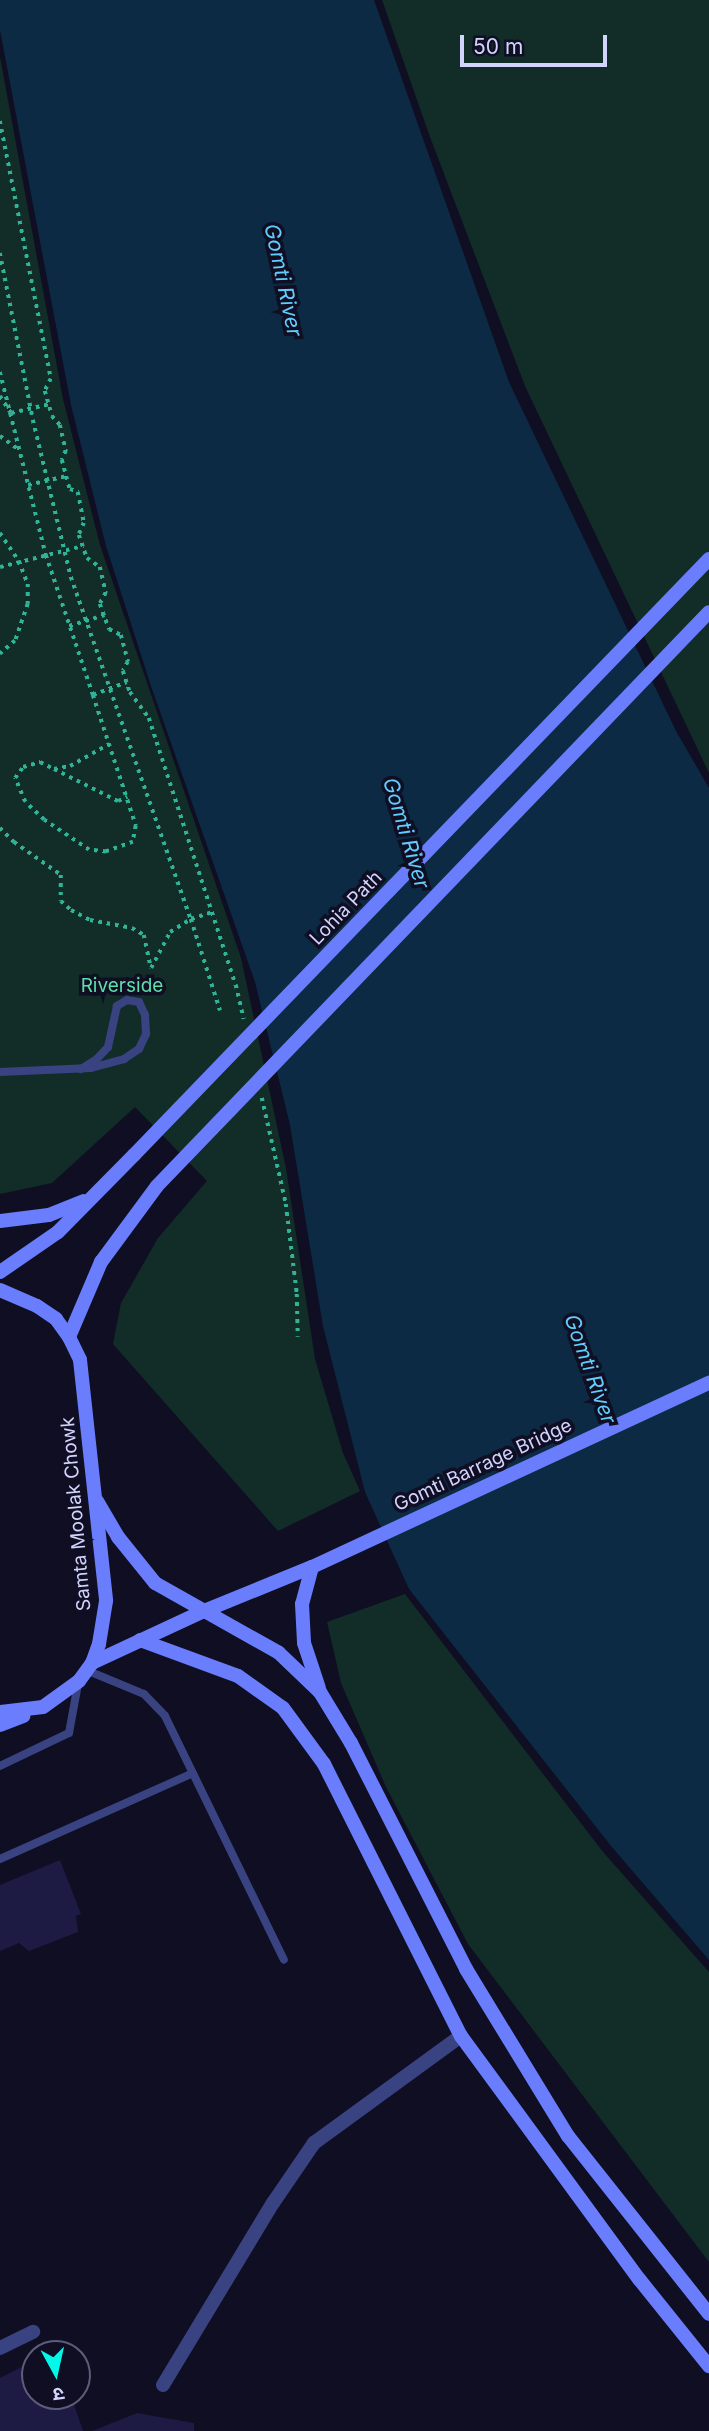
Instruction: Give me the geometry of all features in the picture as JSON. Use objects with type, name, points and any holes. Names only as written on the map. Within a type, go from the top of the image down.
[{"type":"main road","name":"Lohia Path","points":[[0,1272],[58,1232],[92,1198],[709,559]]},
{"type":"main road","points":[[69,1337],[101,1262],[157,1186],[709,612]]},
{"type":"main road","points":[[0,1220],[49,1215],[92,1198]]},
{"type":"main road","name":"Samta Moolak Chowk","points":[[0,1290],[37,1306],[56,1319],[69,1337],[80,1360],[106,1601],[104,1623],[86,1671]]},
{"type":"main road","name":"Gomti Barrage Bridge","points":[[86,1671],[141,1640],[312,1567],[388,1529],[709,1383]]},
{"type":"main road","points":[[97,1501],[118,1537],[155,1583],[279,1653],[320,1692]]},
{"type":"main road","points":[[312,1567],[302,1604],[304,1643],[320,1692],[351,1743],[466,1969],[568,2136],[709,2314]]},
{"type":"main road","points":[[141,1640],[238,1676],[283,1708],[324,1764],[460,2036],[639,2279],[709,2366]]},
{"type":"main road","points":[[0,1725],[43,1707],[86,1671]]},
{"type":"main road","points":[[0,1712],[43,1707]]},
{"type":"street","points":[[163,2385],[273,2203],[314,2143],[460,2036]]},
{"type":"street","points":[[0,2348],[33,2332]]},
{"type":"lane","points":[[0,1072],[81,1069],[113,1064],[139,1049],[147,1027],[139,1002],[127,1000],[117,1006],[108,1047],[97,1059],[81,1069]]},
{"type":"lane","points":[[0,1766],[69,1733],[86,1671],[144,1694],[165,1716],[284,1960]]},
{"type":"lane","points":[[0,1859],[192,1773]]},
{"type":"path","points":[[0,121],[51,379],[46,391],[52,416],[60,425],[66,452],[62,460],[69,489],[78,492],[84,523],[79,535],[87,558],[100,567],[106,593],[100,604],[109,629],[121,635],[128,662],[123,671],[130,692],[149,718],[246,1026]]},
{"type":"path","points":[[0,253],[31,408],[65,551],[220,1010]]},
{"type":"path","points":[[0,372],[46,555],[127,797],[136,826],[133,842],[106,852],[89,850],[44,820],[25,802],[15,778],[23,767],[40,762],[118,801],[127,797]]},
{"type":"path","points":[[0,396],[10,413]]},
{"type":"path","points":[[10,413],[49,404]]},
{"type":"path","points":[[0,436],[20,451]]},
{"type":"path","points":[[28,485],[66,476]]},
{"type":"path","points":[[0,533],[19,561],[28,584],[28,604],[15,641],[0,654]]},
{"type":"path","points":[[0,567],[83,546]]},
{"type":"path","points":[[69,626],[104,615]]},
{"type":"path","points":[[93,695],[127,682]]},
{"type":"path","points":[[54,769],[70,766],[109,744]]},
{"type":"path","points":[[0,828],[13,842],[61,875],[61,901],[71,910],[90,920],[132,928],[144,935],[151,968],[170,932],[191,919],[212,912]]},
{"type":"path","points":[[261,1093],[286,1204],[297,1294],[298,1337]]},
{"type":"green space","points":[[382,0],[709,0],[709,773],[525,386],[430,137]]},
{"type":"green space","name":"Riverside","points":[[0,57],[63,399],[100,545],[241,958],[286,1168],[315,1359],[343,1453],[360,1491],[278,1531],[113,1344],[121,1303],[158,1238],[207,1181],[135,1107],[52,1183],[0,1194]]},
{"type":"green space","points":[[405,1594],[603,1852],[709,1972],[709,2262],[468,1944],[386,1787],[341,1683],[327,1622]]},
{"type":"water","name":"Gomti River","points":[[0,0],[374,0],[509,382],[676,731],[709,788],[709,1960],[611,1846],[409,1589],[365,1492],[323,1326],[290,1125],[255,982],[151,686],[106,546],[71,405],[0,30]]},
{"type":"building","points":[[60,1860],[81,1914],[76,1916],[78,1932],[29,1951],[19,1943],[0,1951],[0,1885]]},
{"type":"building","points":[[21,2367],[21,2410],[76,2410],[83,2431],[0,2431],[0,2378]]},
{"type":"building","points":[[137,2413],[194,2423],[194,2431],[92,2431]]}]
